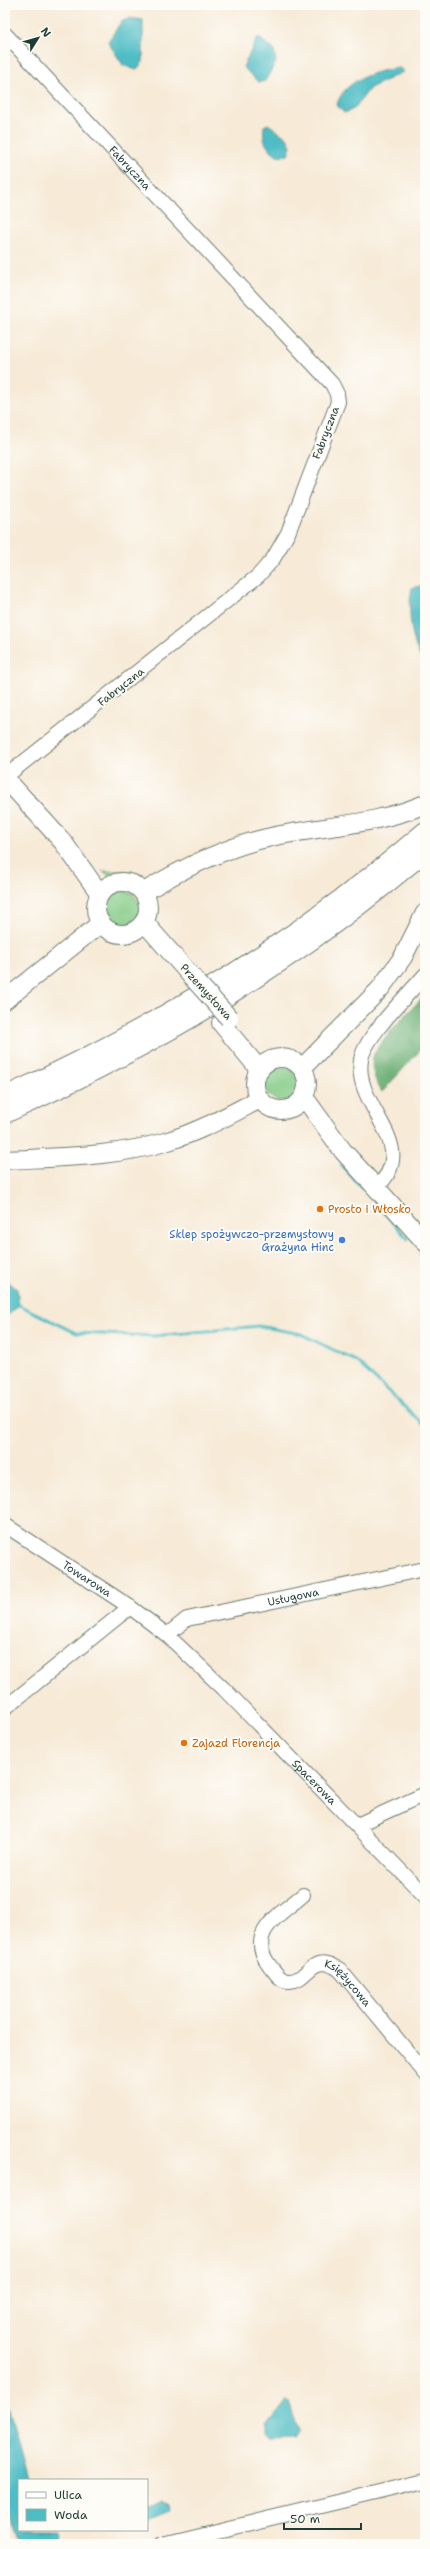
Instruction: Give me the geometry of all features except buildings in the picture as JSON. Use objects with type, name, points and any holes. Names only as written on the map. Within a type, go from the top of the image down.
[{"type":"main road","points":[[5,777],[106,889]]},
{"type":"main road","points":[[144,892],[214,855],[243,845],[396,815],[425,804]]},
{"type":"main road","points":[[5,1096],[115,1043],[167,1014],[248,965],[330,907],[425,830]]},
{"type":"main road","points":[[5,1114],[116,1061],[215,1004],[341,920],[425,852]]},
{"type":"main road","points":[[119,882],[133,883],[144,892],[149,907],[139,927],[119,934],[106,928],[101,923],[96,912],[106,889],[119,882]]},
{"type":"main road","points":[[302,1068],[380,988],[403,957],[425,913]]},
{"type":"main road","points":[[5,1000],[101,923]]},
{"type":"main road","name":"Przemysłowa","points":[[139,927],[157,952],[189,981],[265,1064]]},
{"type":"main road","points":[[284,1058],[297,1063],[302,1068],[308,1082],[298,1102],[279,1110],[265,1105],[260,1099],[254,1084],[265,1064],[284,1058]]},
{"type":"main road","points":[[5,1160],[122,1152],[154,1145],[213,1124],[260,1099]]},
{"type":"main road","points":[[298,1102],[425,1242]]},
{"type":"street","name":"Fabryczna","points":[[5,34],[332,384],[337,394],[338,402],[288,533],[273,559],[258,576],[5,777]]},
{"type":"street","points":[[376,1188],[388,1175],[393,1165],[393,1153],[364,1088],[360,1069],[361,1058],[377,1030],[425,975]]},
{"type":"street","name":"Towarowa","points":[[5,1525],[130,1607],[167,1635]]},
{"type":"street","name":"Usługowa","points":[[167,1635],[187,1619],[425,1569]]},
{"type":"street","points":[[5,1708],[130,1607]]},
{"type":"street","name":"Spacerowa","points":[[167,1635],[224,1690],[425,1896]]},
{"type":"street","points":[[357,1826],[425,1794]]},
{"type":"street","name":"Księżycowa","points":[[303,1895],[264,1928],[261,1942],[262,1956],[281,1979],[288,1981],[294,1981],[319,1963],[326,1963],[340,1970],[425,2073]]},
{"type":"street","points":[[163,2544],[425,2481]]},
{"type":"green space","points":[[102,871],[122,871],[135,873],[146,878],[151,883],[112,877]]},
{"type":"green space","points":[[120,891],[126,891],[135,896],[139,902],[139,914],[135,920],[126,925],[120,925],[111,920],[106,911],[106,905],[111,896]]},
{"type":"green space","points":[[425,995],[425,1045],[382,1092],[374,1076],[372,1066],[373,1057],[376,1050],[388,1034]]},
{"type":"green space","points":[[282,1067],[288,1068],[294,1072],[298,1078],[298,1090],[294,1096],[288,1100],[282,1101],[276,1100],[270,1096],[266,1090],[265,1084],[266,1078],[270,1072],[276,1068]]},
{"type":"water","points":[[130,18],[143,20],[143,62],[136,70],[123,65],[108,42],[121,22]]},
{"type":"water","points":[[258,37],[274,50],[276,62],[265,81],[258,82],[243,67]]},
{"type":"water","points":[[400,68],[403,72],[370,88],[354,109],[344,113],[337,105],[340,96],[346,89],[362,78],[381,71]]},
{"type":"water","points":[[268,124],[287,138],[291,146],[288,155],[279,156],[266,144],[264,140],[264,126]]},
{"type":"water","points":[[425,585],[425,664],[416,648],[413,638],[410,607],[412,588]]},
{"type":"water","points":[[5,1279],[17,1289],[19,1305],[6,1317]]},
{"type":"water","points":[[5,2395],[28,2479],[18,2479],[18,2531],[59,2531],[59,2544],[18,2544],[5,2506]]},
{"type":"water","points":[[286,2402],[289,2403],[299,2431],[293,2437],[271,2438],[267,2435],[267,2426]]},
{"type":"water","points":[[162,2500],[168,2505],[169,2510],[149,2519],[148,2505]]},
{"type":"waterway","points":[[341,1165],[362,1188]]},
{"type":"waterway","points":[[374,1201],[408,1239]]},
{"type":"waterway","points":[[420,1253],[425,1258]]},
{"type":"waterway","points":[[17,1304],[76,1333],[154,1336],[259,1326],[301,1334],[356,1361],[425,1426]]},
{"type":"place","name":"Prosto i Włosko","points":[[320,1209]]},
{"type":"place","name":"Sklep spożywczo-przemysłowy Grażyna Hinc","points":[[342,1240]]},
{"type":"place","name":"Zajazd Florencja","points":[[184,1743]]}]
